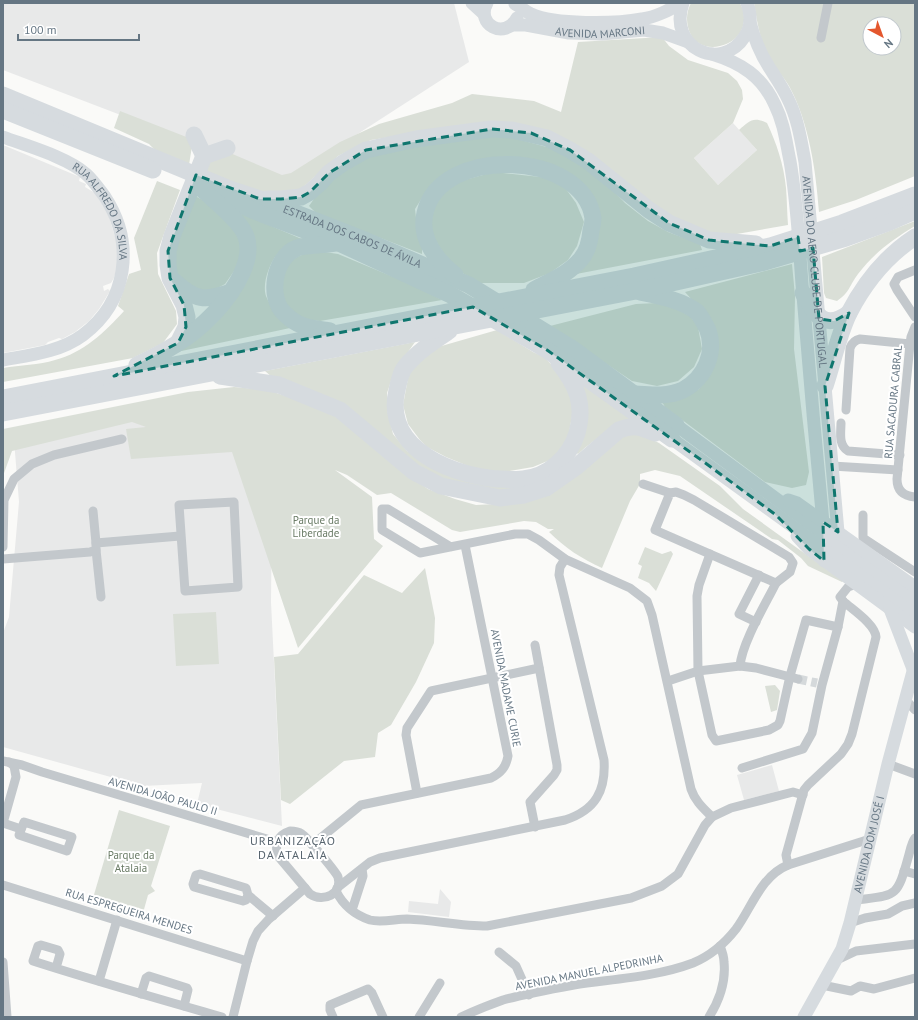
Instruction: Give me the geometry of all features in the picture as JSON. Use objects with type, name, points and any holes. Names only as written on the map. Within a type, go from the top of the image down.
[{"type":"highway","name":"ESTRADA DOS CABOS DE ÁVILA","points":[[3,95],[230,189],[260,199],[367,241],[469,285],[547,332],[596,365],[635,394],[674,432]]},
{"type":"highway","name":"ESTRADA DOS CABOS DE ÁVILA","points":[[3,110],[262,214],[339,243],[451,295],[525,336],[674,432]]},
{"type":"highway","points":[[260,199],[281,199],[301,196],[310,192],[339,166],[366,150],[416,139],[492,129],[512,130],[547,138],[570,150],[588,162],[649,210],[669,223],[709,240],[770,246]]},
{"type":"highway","points":[[194,135],[204,156]]},
{"type":"highway","points":[[178,343],[186,328],[187,316],[184,306],[170,278],[168,251],[172,236],[204,156],[219,149],[227,148]]},
{"type":"highway","points":[[469,285],[447,269],[431,250],[426,235],[424,218],[426,208],[434,194],[444,183],[467,170],[477,167],[503,164],[535,168],[561,177],[574,186],[582,195],[593,219],[586,251],[581,259],[563,275],[518,299]]},
{"type":"highway","points":[[114,376],[160,354],[178,343],[204,323],[232,292],[240,277],[246,262],[248,245],[245,233],[237,222],[203,190]]},
{"type":"highway","points":[[3,398],[518,299],[634,276],[770,246],[842,223],[915,195]]},
{"type":"highway","points":[[3,413],[636,291],[761,263],[846,238],[915,211]]},
{"type":"highway","points":[[825,386],[849,313],[864,286],[870,277],[890,256],[915,237]]},
{"type":"highway","points":[[337,333],[299,325],[284,313],[279,305],[275,286],[275,277],[281,263],[287,255],[297,248],[339,243]]},
{"type":"highway","points":[[170,278],[184,290],[197,298],[212,298],[232,292]]},
{"type":"highway","points":[[809,290],[819,318],[834,321],[849,313]]},
{"type":"highway","points":[[635,394],[658,395],[682,390],[699,377],[706,366],[710,355],[709,333],[698,313],[686,305],[664,297],[636,291]]},
{"type":"highway","points":[[457,326],[416,354],[404,368],[399,379],[395,398],[396,411],[398,420],[407,440],[418,450],[448,467],[486,478],[523,479],[546,471],[559,463],[568,454],[574,444],[579,427],[580,412],[576,387],[560,364],[525,336]]},
{"type":"highway","points":[[208,374],[279,385],[340,410],[414,472],[441,486],[500,498],[524,495],[546,488],[576,467],[619,430],[627,427],[639,427],[674,432]]},
{"type":"street","points":[[472,3],[486,9]]},
{"type":"street","points":[[682,3],[680,23],[682,33],[688,42]]},
{"type":"street","name":"AVENIDA MARCONI","points":[[515,4],[531,14],[545,18],[567,22],[599,22],[642,19],[661,14],[682,3]]},
{"type":"street","name":"AVENIDA DO AERO CLUBE DE PORTUGAL","points":[[747,3],[753,34],[760,51],[785,93],[795,116],[800,133],[805,162],[808,195],[809,290],[824,555]]},
{"type":"street","points":[[821,38],[828,3]]},
{"type":"street","points":[[512,25],[518,14],[515,4]]},
{"type":"street","name":"AVENIDA MARCONI","points":[[486,9],[486,21],[494,28],[504,29],[512,25],[526,25],[569,33],[602,34],[644,30],[663,33],[688,42],[703,52],[712,54]]},
{"type":"street","points":[[712,54],[723,53],[733,49],[742,42],[748,33],[750,22]]},
{"type":"street","name":"AVENIDA DO AERO CLUBE DE PORTUGAL","points":[[712,54],[729,59],[743,67],[756,78],[769,93],[775,105],[784,130],[809,290]]},
{"type":"street","name":"RUA ALFREDO DA SILVA","points":[[3,137],[68,162],[86,174],[98,187],[111,206],[122,234],[124,253],[123,270],[113,300],[98,322],[84,335],[58,348],[3,360]]},
{"type":"street","points":[[915,270],[898,277],[894,284],[896,290],[915,317]]},
{"type":"street","name":"AVENIDA DO AERO CLUBE DE PORTUGAL","points":[[819,318],[840,538]]},
{"type":"street","name":"RUA SACADURA CABRAL","points":[[898,475],[910,344],[915,327]]},
{"type":"street","points":[[846,410],[850,348],[853,343],[860,339],[910,344]]},
{"type":"street","points":[[841,423],[841,443],[842,446],[848,451],[900,454]]},
{"type":"street","points":[[674,432],[840,538],[915,588]]},
{"type":"street","points":[[674,432],[824,555],[856,584],[915,627]]},
{"type":"street","points":[[3,547],[4,500],[14,478],[32,464],[46,458],[77,449],[122,439]]},
{"type":"street","points":[[818,467],[832,466],[898,475],[898,487],[901,492],[915,497]]},
{"type":"street","points":[[643,484],[670,493],[676,492],[684,495],[789,557],[793,563],[790,572],[776,583],[756,622],[740,660],[740,666]]},
{"type":"street","points":[[764,490],[797,503],[823,528]]},
{"type":"street","points":[[797,503],[820,491]]},
{"type":"street","points":[[670,493],[655,530],[776,583]]},
{"type":"street","points":[[234,502],[238,587],[185,591],[180,536],[179,505],[234,502]]},
{"type":"street","points":[[451,547],[388,509],[382,509],[382,530],[420,553],[451,547],[515,534],[522,533],[534,537],[565,559],[630,588],[647,601],[652,615],[668,681],[694,798],[712,817]]},
{"type":"street","points":[[93,511],[101,597]]},
{"type":"street","points":[[863,515],[863,538],[915,572]]},
{"type":"street","points":[[3,559],[78,553],[96,547],[180,536]]},
{"type":"street","points":[[824,555],[840,538]]},
{"type":"street","points":[[840,538],[915,601]]},
{"type":"street","name":"AVENIDA MADAME CURIE","points":[[312,845],[361,805],[491,778],[499,774],[506,764],[508,756],[465,544]]},
{"type":"street","points":[[710,554],[699,585],[697,596],[698,670],[714,739],[719,741],[770,730],[778,725],[794,678],[806,620],[838,628]]},
{"type":"street","points":[[824,555],[915,614]]},
{"type":"street","points":[[565,559],[560,567],[559,575],[604,760],[604,778],[600,793],[590,806],[582,813],[570,818],[535,827],[380,858],[370,862],[336,889],[330,896],[322,899],[314,897],[278,856],[276,848],[277,842],[281,835],[290,831],[303,834],[336,873],[338,880],[336,889],[341,901],[352,910],[372,920],[408,919],[463,926],[487,926],[631,898],[662,886],[672,879],[683,867],[705,825],[712,817],[731,808],[793,792],[803,796]]},
{"type":"street","points":[[756,622],[739,614],[759,575]]},
{"type":"street","points":[[788,865],[786,855],[803,796],[808,785],[842,754],[848,744],[852,734],[875,645],[876,631],[874,628],[840,597],[848,587],[856,584]]},
{"type":"street","points":[[742,768],[803,749],[812,733],[819,684],[838,628],[843,601]]},
{"type":"street","points":[[890,609],[914,667]]},
{"type":"street","points":[[535,645],[557,770],[530,802],[535,827]]},
{"type":"street","points":[[668,681],[698,670],[740,666],[756,668],[794,678]]},
{"type":"street","name":"AVENIDA DOM JOSÉ I","points":[[804,1017],[836,960],[850,924],[888,764],[914,667]]},
{"type":"street","points":[[417,793],[406,735],[407,728],[431,691],[539,668]]},
{"type":"street","points":[[905,699],[915,710]]},
{"type":"street","points":[[6,761],[14,766],[16,777],[3,819],[21,829]]},
{"type":"street","name":"AVENIDA JOÃO PAULO II","points":[[6,761],[277,842]]},
{"type":"street","points":[[888,764],[915,774]]},
{"type":"street","name":"AVENIDA JOÃO PAULO II","points":[[16,777],[24,774],[42,772]]},
{"type":"street","points":[[24,822],[72,837],[67,851],[20,835],[21,829],[24,822]]},
{"type":"street","points":[[856,900],[887,896],[894,893],[901,881],[915,838]]},
{"type":"street","name":"AVENIDA MANUEL ALPEDRINHA","points":[[461,1017],[503,1000],[572,986],[649,974],[693,962],[709,954],[720,946],[736,929],[771,875],[776,871],[788,865],[870,839]]},
{"type":"street","points":[[352,910],[363,876],[362,869]]},
{"type":"street","points":[[904,872],[915,874]]},
{"type":"street","points":[[248,895],[246,900],[243,901],[194,887],[193,884],[196,875],[200,874],[246,888],[248,895],[273,916]]},
{"type":"street","name":"RUA ESPREGUEIRA MENDES","points":[[3,885],[248,961]]},
{"type":"street","points":[[233,1017],[253,941],[258,931],[305,888]]},
{"type":"street","points":[[850,924],[864,918],[888,914],[902,906],[915,903]]},
{"type":"street","points":[[99,981],[117,920]]},
{"type":"street","points":[[844,942],[856,951]]},
{"type":"street","points":[[56,968],[60,954],[58,950],[41,944],[38,946],[33,961],[141,994],[222,1017]]},
{"type":"street","points":[[836,960],[856,951],[915,944]]},
{"type":"street","points":[[708,1017],[718,998],[724,977],[724,961],[720,946]]},
{"type":"street","points":[[499,952],[516,966],[529,995]]},
{"type":"street","points":[[3,962],[7,1017]]},
{"type":"street","points":[[141,994],[146,978],[149,976],[187,988],[188,990],[184,1006]]},
{"type":"street","points":[[822,985],[851,991],[860,986],[874,989],[915,978]]},
{"type":"street","points":[[419,1017],[440,983]]},
{"type":"street","points":[[333,1017],[330,1010],[330,1005],[368,989],[372,993],[383,1017]]},
{"type":"highlighted area","points":[[492,129],[531,133],[570,150],[669,223],[709,240],[770,246],[798,237],[800,251],[813,248],[819,319],[834,321],[849,313],[825,386],[838,532],[823,522],[824,561],[809,549],[776,515],[704,462],[547,350],[473,307],[114,376],[178,343],[186,327],[184,305],[170,278],[168,251],[196,175],[260,199],[301,197],[310,192],[329,173],[366,150]]},
{"type":"shaded area","points":[[3,3],[454,3],[469,62],[288,179],[3,70]]},
{"type":"shaded area","points":[[733,123],[757,150],[718,185],[694,158]]},
{"type":"shaded area","points":[[3,145],[80,177],[79,181],[86,184],[85,187],[95,193],[108,214],[117,243],[117,266],[111,283],[103,286],[104,291],[108,289],[110,291],[99,309],[89,321],[75,332],[62,339],[59,338],[48,342],[45,345],[3,353]]},
{"type":"shaded area","points":[[159,403],[273,411],[271,602],[282,826],[197,804],[202,783],[143,786],[3,747],[3,633],[9,617],[19,502],[14,440]]},
{"type":"shaded area","points":[[772,765],[779,791],[744,800],[737,775]]},
{"type":"shaded area","points":[[440,889],[451,902],[449,917],[408,912],[409,901],[438,904]]},
{"type":"green space","points":[[691,3],[740,3],[744,17],[742,29],[735,39],[725,45],[714,47],[702,45],[693,39],[688,27],[687,15]]},
{"type":"green space","points":[[754,3],[915,3],[915,176],[856,200],[819,212],[816,180],[802,115],[789,86],[767,52],[759,31]]},
{"type":"green space","points":[[662,37],[669,46],[688,60],[728,73],[737,81],[742,90],[743,99],[733,123],[694,158],[718,185],[757,150],[739,130],[752,120],[767,123],[776,146],[783,171],[786,188],[788,225],[718,236],[677,222],[543,130],[397,136],[371,140],[338,156],[301,189],[264,193],[203,174],[209,161],[223,150],[282,175],[291,173],[340,142],[379,124],[452,103],[472,94],[534,101],[561,112],[578,42]]},
{"type":"green space","points":[[120,111],[189,138],[192,146],[189,165],[160,155],[149,144],[114,128]]},
{"type":"green space","points":[[494,136],[513,138],[558,150],[604,181],[625,203],[648,221],[668,232],[700,244],[702,250],[571,275],[598,229],[558,169],[448,172],[427,190],[415,209],[422,254],[316,213],[309,206],[321,189],[367,154]]},
{"type":"green space","points":[[494,172],[554,180],[566,189],[576,203],[584,222],[577,246],[568,260],[550,273],[524,283],[480,283],[452,267],[429,230],[437,197],[450,184]]},
{"type":"green space","points":[[157,181],[180,190],[157,253],[158,274],[176,311],[177,324],[163,343],[133,358],[3,382],[3,368],[49,362],[65,357],[93,341],[124,311],[118,306],[129,274],[141,270],[134,238]]},
{"type":"green space","points":[[195,196],[220,209],[230,221],[241,244],[239,264],[225,284],[212,291],[198,291],[175,276],[174,246]]},
{"type":"green space","points":[[231,209],[304,240],[288,245],[281,250],[269,268],[265,283],[268,301],[276,313],[290,328],[172,353],[248,268]]},
{"type":"green space","points":[[915,221],[915,226],[891,242],[871,259],[841,298],[837,301],[826,298],[824,293],[822,257]]},
{"type":"green space","points":[[318,251],[338,254],[415,286],[442,300],[320,321],[301,319],[283,303],[280,275],[296,258]]},
{"type":"green space","points":[[792,264],[795,296],[794,349],[809,472],[806,485],[792,488],[765,482],[665,407],[661,400],[684,397],[699,389],[711,374],[703,312],[685,292]]},
{"type":"green space","points":[[657,303],[673,306],[691,317],[698,327],[702,349],[694,367],[678,381],[657,386],[632,381],[550,326],[636,304]]},
{"type":"green space","points":[[497,330],[544,357],[556,369],[566,383],[574,406],[567,443],[550,460],[533,467],[503,472],[478,470],[446,457],[427,447],[408,424],[403,405],[409,373],[423,355],[438,347]]},
{"type":"green space","points":[[415,342],[394,372],[387,393],[387,409],[393,434],[407,451],[431,465],[531,480],[510,494],[435,478],[273,378],[265,371]]},
{"type":"green space","points":[[580,380],[633,420],[604,434],[578,454],[574,451]]},
{"type":"green space","name":"Parque da Liberdade","points":[[234,387],[267,390],[314,405],[333,414],[397,468],[428,489],[476,505],[496,504],[628,434],[637,432],[659,443],[720,486],[743,509],[843,581],[842,582],[808,566],[801,558],[778,540],[772,539],[680,476],[655,470],[640,474],[640,484],[630,501],[602,568],[581,557],[561,543],[549,532],[554,529],[548,529],[536,522],[524,521],[460,532],[452,530],[391,493],[377,495],[347,475],[335,470],[372,497],[374,539],[383,546],[298,648],[232,452],[131,459],[126,429],[146,427],[132,422],[12,451],[3,476],[3,429],[188,392]]},
{"type":"green space","points":[[645,547],[662,554],[671,551],[673,554],[656,591],[649,583],[638,578],[642,566],[638,564]]},
{"type":"green space","points":[[425,568],[435,618],[434,643],[416,682],[391,725],[378,733],[375,757],[344,761],[290,804],[281,800],[274,657],[298,654],[364,575],[402,593]]},
{"type":"green space","points":[[216,612],[219,664],[176,666],[173,614]]},
{"type":"green space","points":[[775,685],[780,691],[777,710],[771,712],[765,686]]},
{"type":"green space","name":"Parque da Atalaia","points":[[119,810],[170,826],[151,886],[155,891],[148,895],[143,913],[93,898]]},
{"type":"tunnel","points":[[798,679],[817,683]]},
{"type":"district","name":"URBANIZAÇÃO DA ATALAIA","points":[[293,847]]}]
